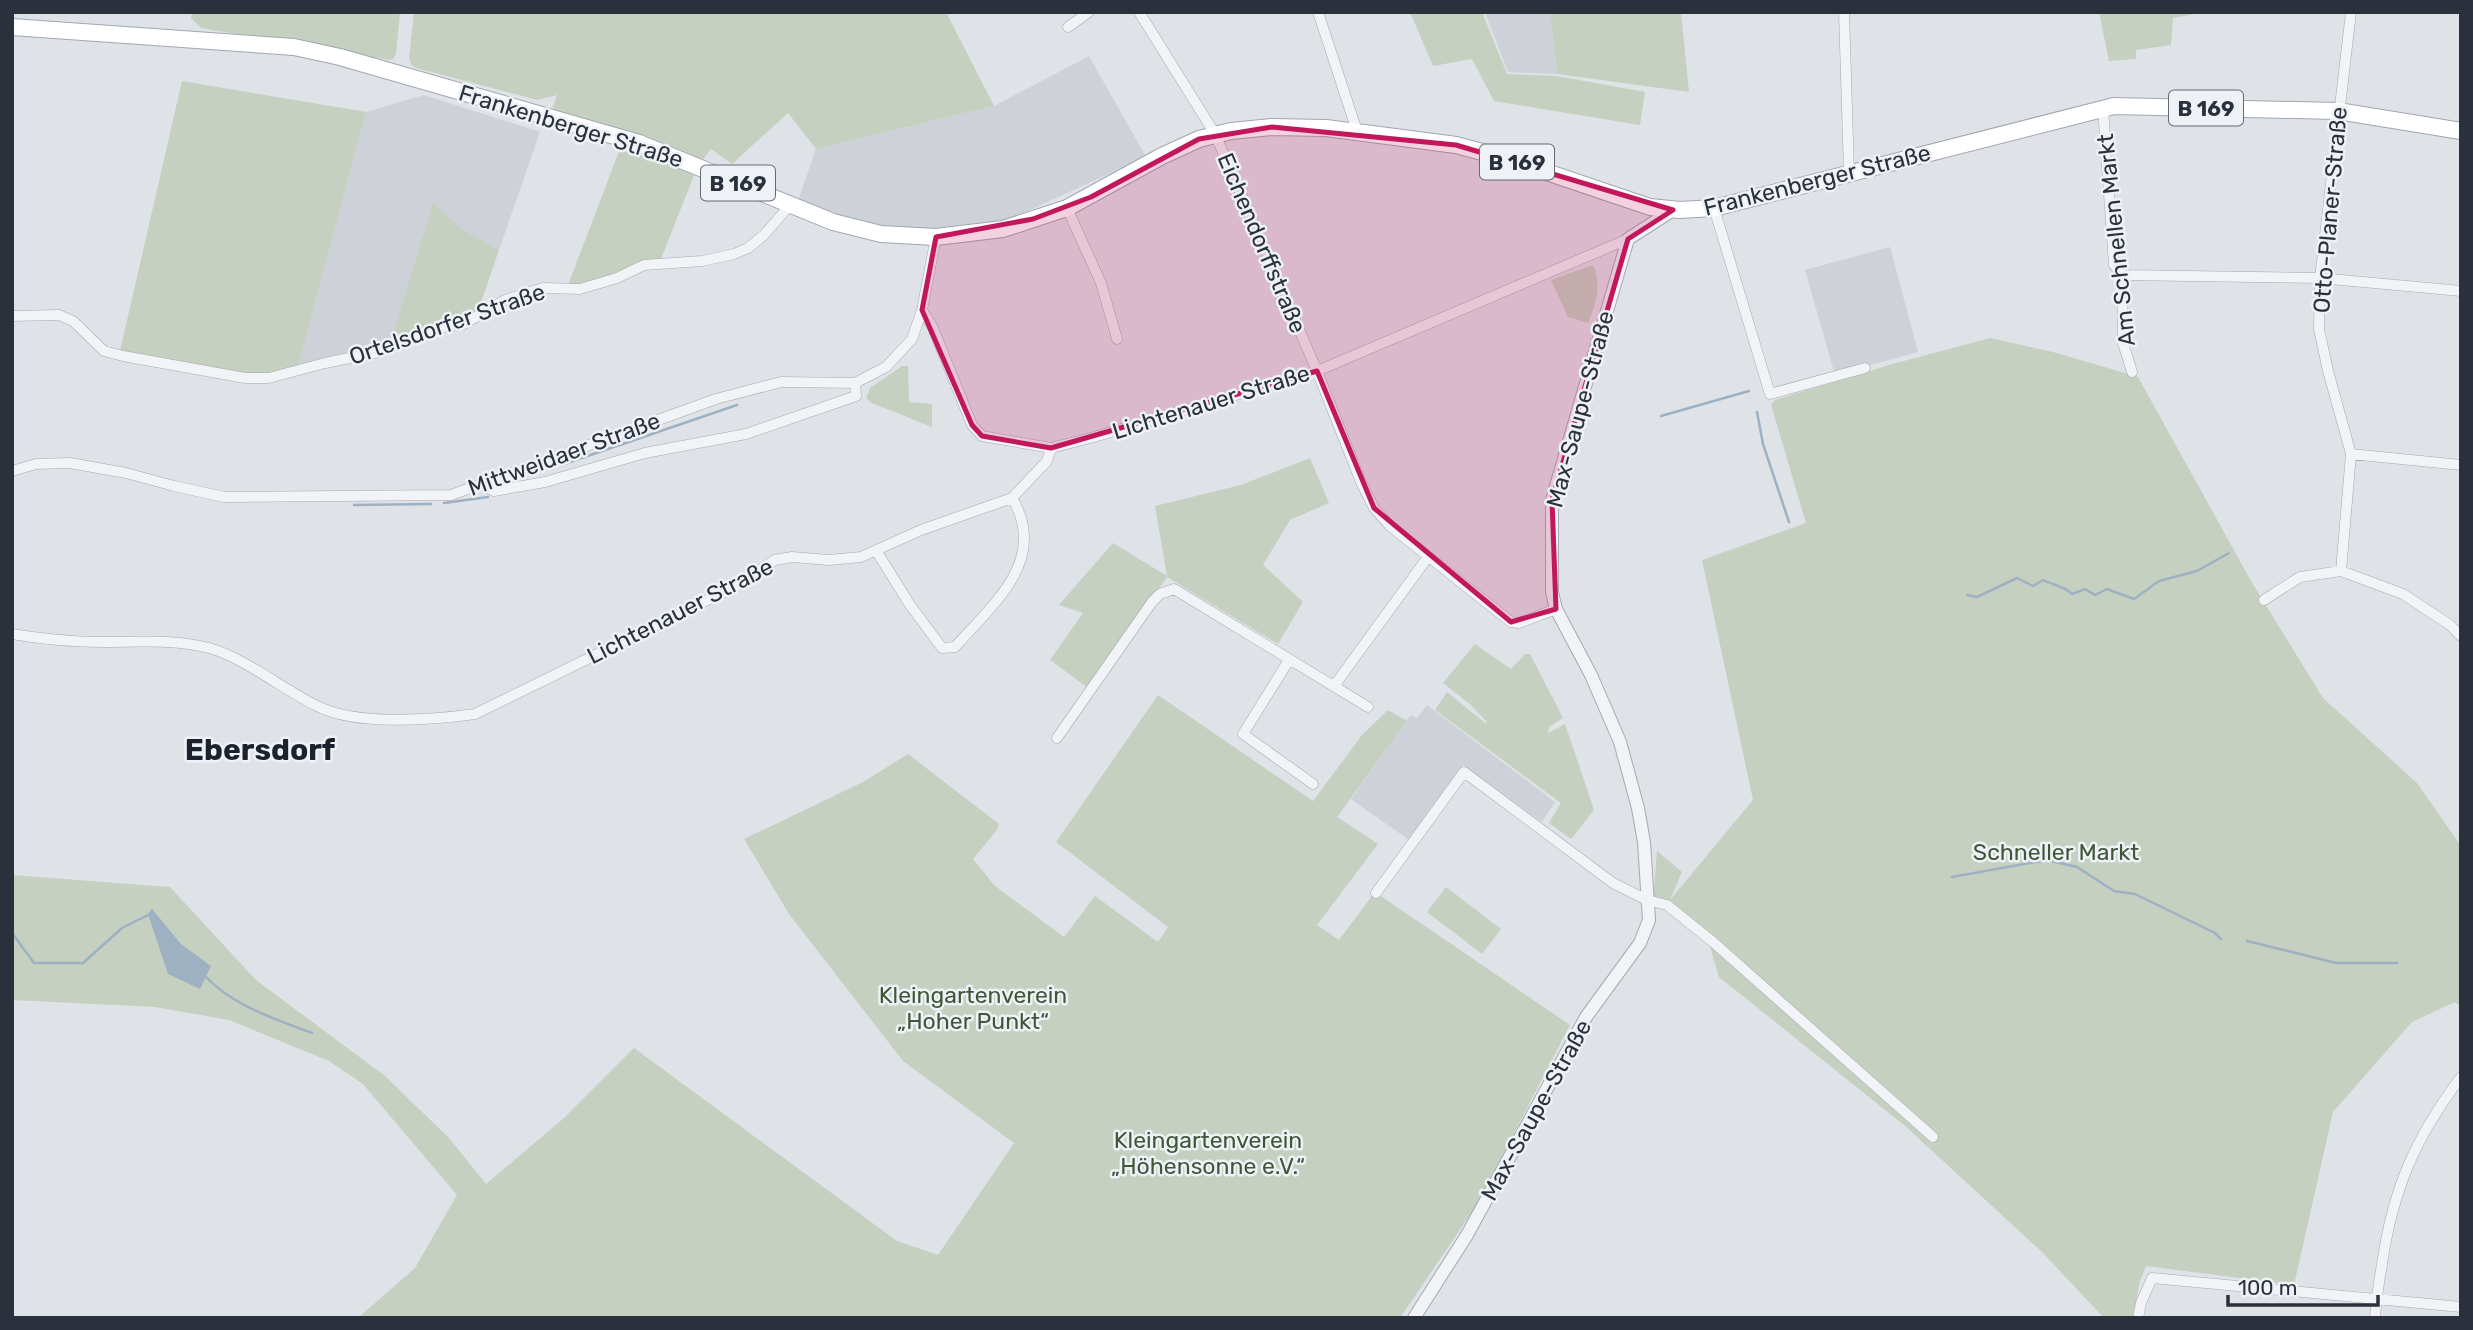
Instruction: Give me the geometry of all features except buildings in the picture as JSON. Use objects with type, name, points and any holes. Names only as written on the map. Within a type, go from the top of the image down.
[{"type":"main road","name":"Frankenberger Straße","points":[[12,27],[294,47],[340,57],[639,144],[833,222],[881,234],[936,237],[1003,229],[1067,208],[1176,148],[1215,134],[1272,127],[1357,131],[1475,149],[1650,207],[1672,210],[1714,208],[2114,106],[2338,111],[2461,131]]},
{"type":"street","points":[[1068,27],[1089,12]]},
{"type":"street","name":"Eichendorffstraße","points":[[1139,12],[1215,134],[1374,508],[1390,526],[1511,622],[1518,623],[1556,609]]},
{"type":"street","points":[[1318,12],[1357,131]]},
{"type":"street","points":[[1844,12],[1849,173]]},
{"type":"street","name":"Otto-Planer-Straße","points":[[2340,571],[2351,454],[2319,330],[2320,278],[2351,12]]},
{"type":"street","name":"Am Schnellen Markt","points":[[2103,108],[2114,265],[2122,275],[2123,343],[2132,372]]},
{"type":"street","name":"Ortelsdorfer Straße","points":[[12,316],[59,316],[73,321],[104,351],[123,356],[245,378],[269,378],[379,352],[443,327],[464,324],[505,300],[543,288],[580,289],[617,278],[644,265],[702,261],[734,254],[748,248],[764,235],[790,205]]},
{"type":"street","points":[[1067,208],[1101,283],[1117,340]]},
{"type":"street","points":[[1714,208],[1770,394],[1865,368]]},
{"type":"street","name":"Lichtenauer Straße","points":[[12,634],[66,641],[171,641],[211,648],[237,660],[319,708],[342,716],[439,719],[475,714],[734,587],[775,560],[792,557],[829,560],[862,557],[877,552],[921,530],[1012,498],[1047,461],[1051,448],[1094,438],[1317,371],[1628,239],[1672,210]]},
{"type":"street","points":[[482,485],[494,491],[545,482],[645,453],[747,434],[856,396],[855,383],[894,360],[912,339],[922,310],[936,237]]},
{"type":"street","name":"Max-Saupe-Straße","points":[[1413,1318],[1467,1235],[1586,1017],[1640,943],[1649,920],[1644,842],[1638,808],[1620,742],[1591,675],[1556,609],[1552,592],[1552,500],[1628,239]]},
{"type":"street","points":[[2122,275],[2320,278],[2461,291]]},
{"type":"street","points":[[922,310],[938,340],[972,425],[982,436],[1051,448]]},
{"type":"street","name":"Mittweidaer Straße","points":[[12,471],[36,464],[70,463],[225,496],[451,495],[716,399],[780,382],[855,383]]},
{"type":"street","points":[[2351,454],[2461,465]]},
{"type":"street","points":[[877,552],[910,605],[942,648],[955,647],[1018,571],[1024,539],[1021,512],[1012,498]]},
{"type":"street","points":[[1334,686],[1428,557]]},
{"type":"street","points":[[2264,600],[2300,577],[2340,571],[2403,594],[2450,625],[2461,636]]},
{"type":"street","points":[[1057,738],[1160,594],[1174,589],[1368,707]]},
{"type":"street","points":[[1289,660],[1243,734],[1314,784]]},
{"type":"street","points":[[1376,893],[1464,772],[1613,883],[1647,900],[1667,905],[1863,1073],[1933,1138]]},
{"type":"street","points":[[2375,1318],[2388,1222],[2400,1183],[2430,1119],[2461,1077]]},
{"type":"street","points":[[2138,1318],[2141,1303],[2152,1278],[2461,1307]]},
{"type":"highlighted area","points":[[1272,127],[1456,145],[1673,210],[1628,239],[1552,500],[1556,609],[1511,622],[1374,508],[1317,371],[1051,448],[982,436],[972,425],[922,310],[936,237],[1033,219],[1091,197],[1199,139]]},
{"type":"shaded area","points":[[1485,12],[1550,12],[1557,74],[1508,72]]},
{"type":"shaded area","points":[[1089,56],[1146,157],[964,240],[794,212],[816,149],[994,106]]},
{"type":"shaded area","points":[[424,95],[540,132],[499,250],[462,229],[433,204],[391,340],[375,350],[298,367],[366,112]]},
{"type":"shaded area","points":[[1890,247],[1918,352],[1835,375],[1805,270]]},
{"type":"shaded area","points":[[1427,705],[1555,802],[1542,822],[1463,765],[1409,840],[1351,799],[1411,715],[1417,718]]},
{"type":"green space","points":[[192,12],[400,12],[396,54],[389,60],[201,28],[191,18]]},
{"type":"green space","points":[[414,12],[946,12],[994,106],[816,149],[788,113],[732,164],[711,149],[701,162],[629,132],[556,111],[553,107],[557,95],[538,100],[416,68],[409,58]]},
{"type":"green space","points":[[1410,12],[1482,12],[1507,74],[1557,76],[1645,92],[1640,125],[1494,101],[1472,59],[1433,66]]},
{"type":"green space","points":[[1550,12],[1681,12],[1689,92],[1557,74]]},
{"type":"green space","points":[[2099,12],[2195,14],[2173,18],[2171,45],[2136,50],[2136,59],[2109,61]]},
{"type":"green space","points":[[182,81],[366,112],[298,367],[274,374],[250,375],[120,351]]},
{"type":"green space","points":[[620,149],[696,170],[661,259],[603,281],[568,285]]},
{"type":"green space","points":[[433,203],[462,229],[499,250],[477,314],[391,340]]},
{"type":"green space","points":[[1593,265],[1597,294],[1588,323],[1568,317],[1551,280]]},
{"type":"green space","name":"Schneller Markt","points":[[1990,338],[2057,353],[2138,377],[2251,581],[2323,698],[2417,783],[2461,846],[2461,1007],[2455,1002],[2412,1022],[2333,1112],[2294,1285],[2146,1266],[2140,1281],[2133,1318],[2104,1318],[2042,1252],[1904,1125],[1719,977],[1708,940],[1666,908],[1653,902],[1657,851],[1682,872],[1670,900],[1753,800],[1702,560],[1806,523],[1771,405],[1775,400],[1889,365]]},
{"type":"green space","points":[[902,366],[908,366],[909,402],[932,404],[932,427],[872,403],[866,398],[870,388]]},
{"type":"green space","points":[[1310,458],[1329,503],[1290,520],[1263,565],[1303,602],[1278,644],[1167,577],[1088,688],[1050,660],[1083,613],[1059,605],[1113,543],[1167,576],[1155,506],[1241,485]]},
{"type":"green space","points":[[1475,644],[1511,669],[1525,654],[1530,654],[1563,718],[1549,727],[1548,733],[1565,724],[1594,810],[1571,839],[1549,823],[1561,803],[1435,710],[1447,692],[1487,722],[1471,705],[1443,683]]},
{"type":"green space","points":[[1158,695],[1313,801],[1362,735],[1388,710],[1407,721],[1337,817],[1378,844],[1317,925],[1339,940],[1375,892],[1570,1025],[1478,1203],[1400,1318],[358,1318],[415,1268],[457,1195],[363,1084],[329,1061],[229,1020],[155,1007],[12,1000],[12,875],[170,887],[256,980],[385,1076],[449,1138],[486,1184],[564,1118],[634,1048],[897,1241],[938,1255],[1014,1143],[903,1061],[789,914],[744,839],[863,782],[908,754],[999,824],[973,859],[995,886],[1064,937],[1095,896],[1158,942],[1168,927],[1056,842]]},
{"type":"green space","points":[[1446,887],[1501,929],[1482,954],[1427,912]]},
{"type":"water","points":[[152,909],[181,944],[211,966],[200,989],[168,974],[148,914]]},
{"type":"waterway","points":[[1661,416],[1749,391]]},
{"type":"waterway","points":[[561,465],[737,405]]},
{"type":"waterway","points":[[1757,412],[1763,444],[1789,522]]},
{"type":"waterway","points":[[444,503],[488,497]]},
{"type":"waterway","points":[[354,505],[431,504]]},
{"type":"waterway","points":[[1967,595],[1977,597],[2017,578],[2033,586],[2043,580],[2072,594],[2085,589],[2095,595],[2107,589],[2134,599],[2159,581],[2197,571],[2229,553]]},
{"type":"waterway","points":[[1952,877],[2047,860],[2077,867],[2114,891],[2135,894],[2215,933],[2221,939]]},
{"type":"waterway","points":[[12,933],[34,963],[83,963],[122,928],[148,915]]},
{"type":"waterway","points":[[2247,941],[2336,963],[2397,963]]},
{"type":"waterway","points":[[205,976],[241,1004],[312,1033]]},
{"type":"district","name":"Ebersdorf","points":[[260,750]]},
{"type":"park label","name":"Kleingartenverein „Hoher Punkt“","points":[[973,1008]]},
{"type":"park label","name":"Kleingartenverein „Höhensonne e.V.“","points":[[1208,1153]]}]
